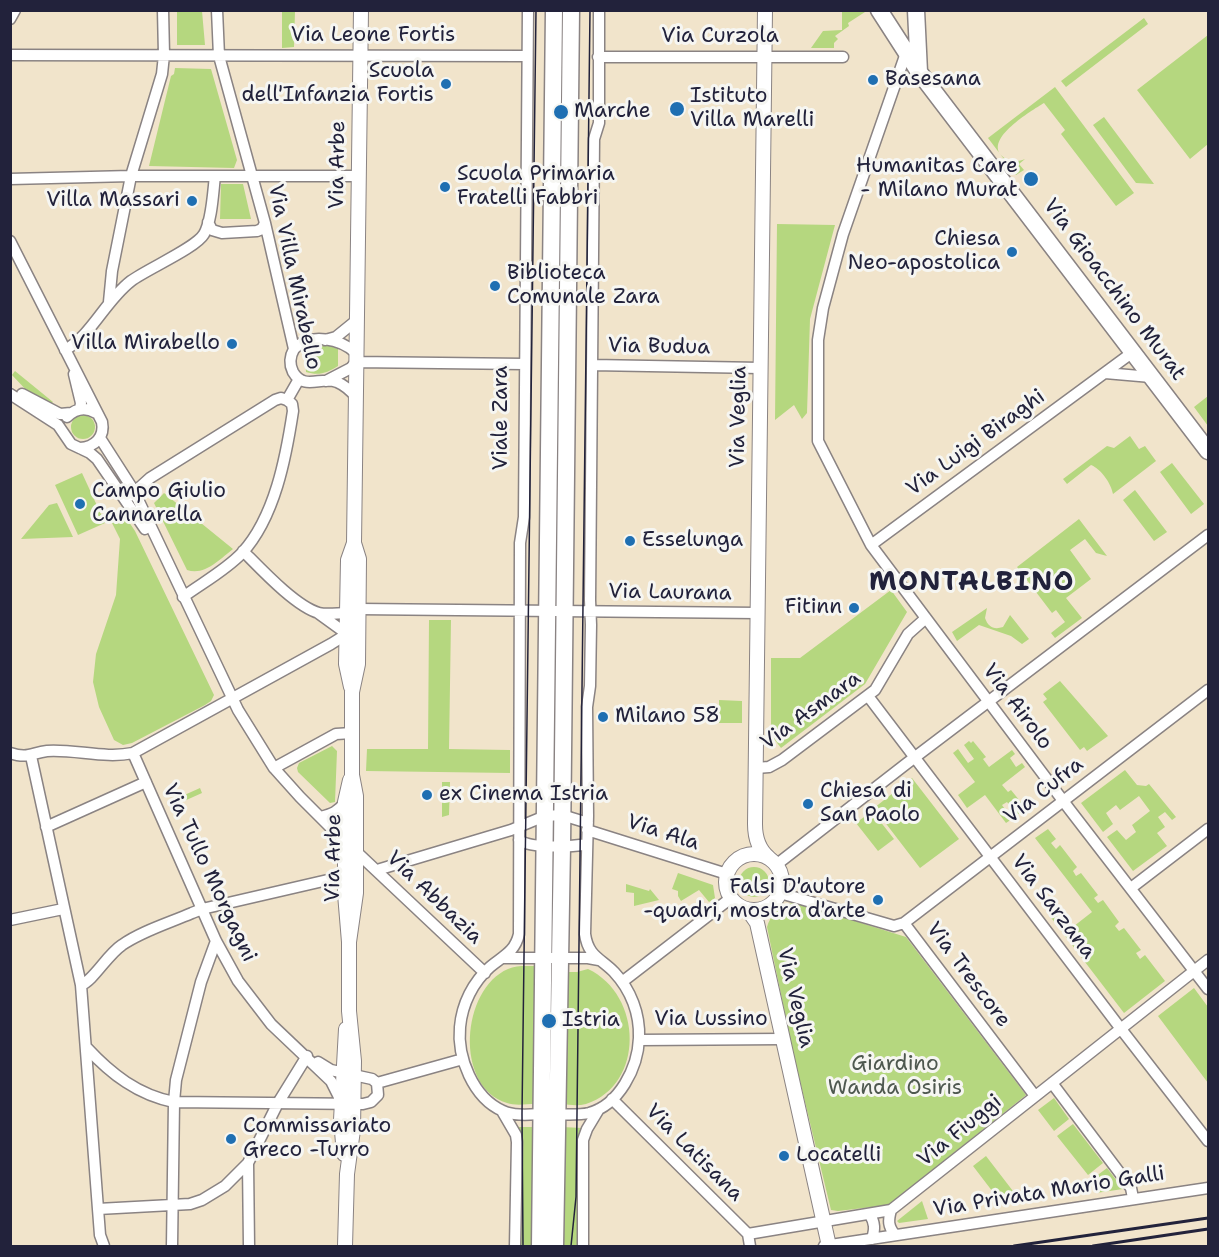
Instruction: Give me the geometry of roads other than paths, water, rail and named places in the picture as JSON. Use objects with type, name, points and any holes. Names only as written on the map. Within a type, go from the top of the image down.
[{"type":"main road","points":[[551,958],[562,846],[554,815],[556,611],[554,10]]},
{"type":"main road","points":[[556,611],[571,10]]},
{"type":"main road","name":"Via Gioacchino Murat","points":[[879,10],[919,72],[1209,451]]},
{"type":"main road","points":[[916,10],[919,72]]},
{"type":"main road","points":[[540,1246],[549,1114],[551,958],[545,845],[554,815]]},
{"type":"main road","points":[[549,1114],[555,1246]]},
{"type":"street","points":[[10,19],[15,10]]},
{"type":"street","points":[[109,302],[112,271],[131,176],[162,74],[163,10]]},
{"type":"street","name":"Via Villa Mirabello","points":[[183,597],[243,551],[266,513],[285,457],[293,411],[292,404],[287,400],[299,379],[291,367],[290,360],[294,349],[265,223],[219,56],[217,10]]},
{"type":"street","name":"Via Arbe","points":[[345,1246],[347,1174],[352,1140],[348,1103],[349,942],[345,876],[345,802],[351,775],[352,692],[358,664],[348,560],[354,543],[361,10]]},
{"type":"street","name":"Viale Zara","points":[[463,1059],[460,1035],[463,1011],[473,987],[484,973],[513,949],[519,934],[520,543],[524,517],[528,10]]},
{"type":"street","points":[[502,1111],[516,1114],[582,1114],[599,1109],[612,1099],[626,1082],[633,1068],[639,1040],[636,1009],[622,982],[589,950],[585,934],[587,707],[590,686],[587,612],[594,139],[599,123],[599,10]]},
{"type":"street","name":"Via Veglia","points":[[765,10],[755,824],[758,842],[763,853],[773,862]]},
{"type":"street","name":"Via Airolo","points":[[906,53],[843,234],[822,308],[818,340],[818,435],[821,448],[871,545],[988,702],[1209,988]]},
{"type":"street","name":"Via Leone Fortis","points":[[10,55],[526,56]]},
{"type":"street","name":"Via Curzola","points":[[598,57],[843,57]]},
{"type":"street","points":[[65,350],[84,335],[109,302],[134,279],[199,240],[205,233],[208,222],[215,176]]},
{"type":"street","points":[[10,178],[359,176]]},
{"type":"street","points":[[208,222],[212,230],[222,233],[257,231],[262,229],[265,223]]},
{"type":"street","points":[[10,241],[88,391],[103,427],[100,438],[92,446],[80,448]]},
{"type":"street","points":[[325,340],[336,337],[357,320]]},
{"type":"street","points":[[294,349],[311,338],[325,340],[348,346],[357,358]]},
{"type":"street","name":"Via Luigi Biraghi","points":[[871,545],[1133,352]]},
{"type":"street","points":[[357,358],[524,364]]},
{"type":"street","points":[[326,381],[351,368],[357,358]]},
{"type":"street","points":[[64,434],[65,422],[76,411],[79,392],[72,362]]},
{"type":"street","name":"Via Budua","points":[[592,365],[760,368]]},
{"type":"street","points":[[1105,373],[1151,377]]},
{"type":"street","points":[[299,379],[309,383],[337,382],[356,397]]},
{"type":"street","points":[[10,389],[60,414],[86,409],[96,413]]},
{"type":"street","points":[[10,394],[57,425],[71,444],[97,459],[159,548]]},
{"type":"street","points":[[126,501],[150,478],[275,400],[281,398],[287,400]]},
{"type":"street","points":[[100,438],[134,491],[159,548]]},
{"type":"street","points":[[773,862],[915,758],[1209,535]]},
{"type":"street","name":"Via Abbazia","points":[[159,548],[232,699],[274,768],[320,817],[484,973]]},
{"type":"street","points":[[10,753],[25,757],[48,751],[120,755],[133,753],[332,644],[346,634],[285,591],[243,551]]},
{"type":"street","points":[[318,613],[352,611],[587,612]]},
{"type":"street","name":"Via Arbe","points":[[352,611],[346,634],[346,664],[352,692]]},
{"type":"street","name":"Via Laurana","points":[[587,612],[758,614]]},
{"type":"street","name":"Via Asmara","points":[[756,768],[769,767],[782,760],[868,696],[879,686],[908,634],[926,618]]},
{"type":"street","name":"Via Cufra","points":[[904,923],[1209,690]]},
{"type":"street","name":"Via Sarzana","points":[[868,696],[1209,1141]]},
{"type":"street","points":[[274,768],[336,734],[352,733]]},
{"type":"street","name":"Via Tullo Morgagni","points":[[133,753],[216,941],[238,981],[271,1024],[307,1056],[348,1103]]},
{"type":"street","points":[[31,756],[81,985],[100,1235],[105,1246]]},
{"type":"street","name":"Via Arbe","points":[[349,942],[356,893],[356,796],[351,775]]},
{"type":"street","points":[[46,827],[146,782]]},
{"type":"street","points":[[320,817],[333,814],[345,802]]},
{"type":"street","points":[[377,870],[554,815],[587,826]]},
{"type":"street","name":"Via Veglia","points":[[738,860],[750,848],[755,824]]},
{"type":"street","name":"Via Ala","points":[[587,826],[727,874]]},
{"type":"street","points":[[1131,888],[1209,829]]},
{"type":"street","points":[[519,840],[526,844],[562,846],[587,844]]},
{"type":"street","points":[[754,854],[773,862],[782,879],[780,893],[770,905],[763,909],[748,910],[731,898],[726,887],[727,874],[738,860],[754,854]]},
{"type":"street","points":[[81,985],[87,983],[107,957],[123,944],[202,909],[345,876]]},
{"type":"street","name":"Via Trescore","points":[[780,893],[894,926],[904,923],[1035,1096]]},
{"type":"street","points":[[622,982],[731,898]]},
{"type":"street","points":[[10,920],[63,909]]},
{"type":"street","points":[[757,923],[763,909]]},
{"type":"street","name":"Via Veglia","points":[[748,910],[757,923],[825,1222],[827,1246]]},
{"type":"street","points":[[172,1246],[176,1080],[201,982],[216,941]]},
{"type":"street","points":[[503,958],[600,960]]},
{"type":"street","name":"Via Fiuggi","points":[[891,1210],[1209,960]]},
{"type":"street","name":"Via Lussino","points":[[639,1040],[783,1039]]},
{"type":"street","points":[[87,1048],[98,1061],[130,1086],[153,1097],[174,1102],[363,1104],[375,1099],[378,1095],[377,1083],[463,1059],[478,1089],[502,1111],[516,1135],[515,1246]]},
{"type":"street","points":[[98,1209],[190,1204],[225,1186],[248,1163],[278,1102],[307,1056]]},
{"type":"street","name":"Via Tullo Morgagni","points":[[307,1056],[331,1070],[372,1079],[377,1083]]},
{"type":"street","points":[[1052,1083],[1131,1188],[1133,1198]]},
{"type":"street","name":"Via Latisana","points":[[612,1099],[748,1234]]},
{"type":"street","points":[[583,1246],[583,1140],[599,1109]]},
{"type":"street","points":[[248,1163],[249,1246]]},
{"type":"street","name":"Via Privata Mario Galli","points":[[827,1246],[1209,1188]]},
{"type":"street","points":[[750,1246],[748,1234],[891,1210]]},
{"type":"street","points":[[891,1210],[888,1220],[895,1235]]},
{"type":"street","points":[[870,1215],[874,1221],[875,1230],[872,1239]]},
{"type":"tram line","points":[[523,1246],[522,1114],[536,10]]},
{"type":"tram line","points":[[571,1246],[576,1197],[590,10]]},
{"type":"railway","points":[[1014,1246],[1208,1218]]},
{"type":"railway","points":[[1093,1246],[1208,1229]]},
{"type":"place","name":"Basesana","points":[[873,80]]},
{"type":"place","name":"Scuola dell'Infanzia Fortis","points":[[446,84]]},
{"type":"place","name":"Istituto Villa Marelli","points":[[677,109]]},
{"type":"place","name":"Marche","points":[[561,112]]},
{"type":"place","name":"Humanitas Care - Milano Murat","points":[[1031,179]]},
{"type":"place","name":"Scuola Primaria Fratelli Fabbri","points":[[445,187]]},
{"type":"place","name":"Villa Massari","points":[[192,201]]},
{"type":"place","name":"Chiesa Neo-apostolica","points":[[1012,252]]},
{"type":"place","name":"Biblioteca Comunale Zara","points":[[495,286]]},
{"type":"place","name":"Villa Mirabello","points":[[232,344]]},
{"type":"place","name":"Campo Giulio Cannarella","points":[[80,504]]},
{"type":"place","name":"Esselunga","points":[[630,541]]},
{"type":"place","name":"Fitinn","points":[[854,608]]},
{"type":"place","name":"Milano 58","points":[[603,717]]},
{"type":"place","name":"ex Cinema Istria","points":[[427,795]]},
{"type":"place","name":"Chiesa di San Paolo","points":[[808,804]]},
{"type":"place","name":"Falsi D'autore -quadri, mostra d'arte","points":[[878,900]]},
{"type":"place","name":"Istria","points":[[549,1021]]},
{"type":"place","name":"Commissariato Greco -Turro","points":[[231,1139]]},
{"type":"place","name":"Locatelli","points":[[784,1156]]},
{"type":"district","name":"MONTALBINO","points":[[972,583]]},
{"type":"park label","name":"Giardino Wanda Osiris","points":[[895,1077]]}]
